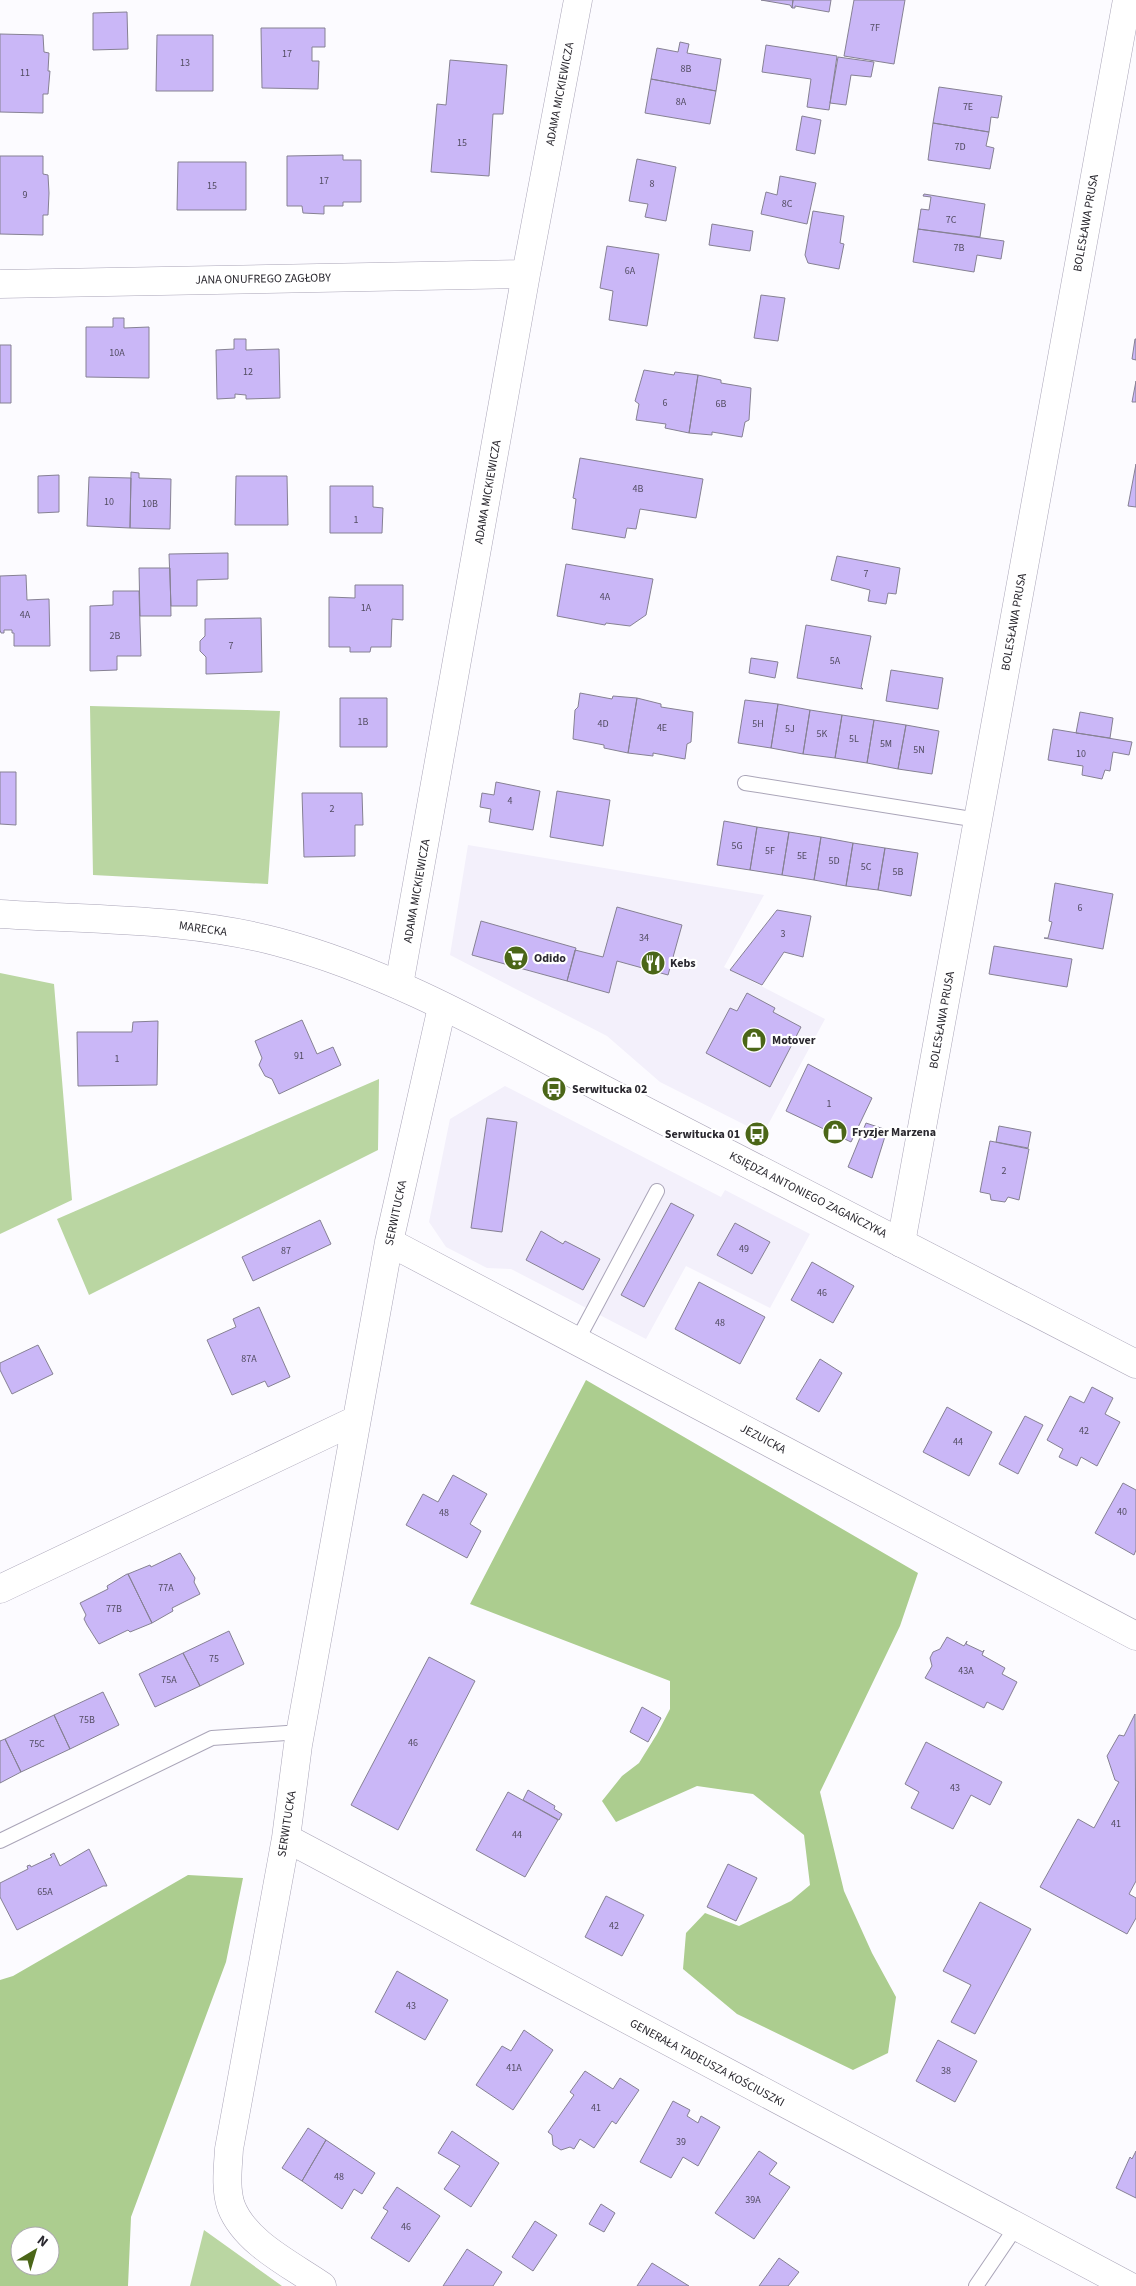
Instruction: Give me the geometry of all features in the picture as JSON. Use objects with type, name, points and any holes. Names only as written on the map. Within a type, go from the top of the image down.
[{"type":"street","name":"ADAMA MICKIEWICZA","points":[[399,985],[526,274],[578,0]]},
{"type":"street","name":"BOLESŁAWA PRUSA","points":[[901,1243],[1127,0]]},
{"type":"street","name":"JANA ONUFREGO ZAGŁOBY","points":[[0,284],[526,274]]},
{"type":"street","name":"MARECKA","points":[[0,914],[202,927],[277,942],[346,964],[399,985]]},
{"type":"street","name":"KSIĘDZA ANTONIEGO ZAGAŃCZYKA","points":[[399,985],[1136,1364]]},
{"type":"street","name":"SERWITUCKA","points":[[322,2286],[262,2244],[241,2226],[231,2205],[227,2178],[229,2149],[286,1838],[301,1732],[356,1420],[390,1242],[442,1007]]},
{"type":"street","name":"JEZUICKA","points":[[390,1242],[1136,1636]]},
{"type":"street","points":[[0,1589],[356,1420]]},
{"type":"street","name":"GENERAŁA TADEUSZA KOŚCIUSZKI","points":[[286,1838],[1129,2286]]},
{"type":"lane","points":[[745,783],[978,820]]},
{"type":"lane","points":[[577,1341],[657,1191]]},
{"type":"lane","points":[[0,1841],[212,1738],[301,1732]]},
{"type":"lane","points":[[976,2286],[1016,2227]]},
{"type":"shaded area","points":[[468,845],[764,895],[724,967],[825,1019],[763,1134],[660,1082],[607,1036],[450,955]]},
{"type":"shaded area","points":[[505,1086],[721,1197],[725,1190],[810,1234],[770,1308],[686,1266],[646,1339],[511,1269],[487,1268],[446,1247],[429,1222],[450,1119]]},
{"type":"green space","points":[[90,706],[280,711],[268,884],[93,875]]},
{"type":"green space","points":[[0,973],[54,984],[72,1200],[0,1234]]},
{"type":"green space","points":[[379,1079],[378,1150],[89,1295],[57,1219]]},
{"type":"green space","points":[[586,1380],[918,1573],[900,1626],[820,1792],[844,1891],[872,1953],[896,1997],[888,2053],[853,2070],[737,2014],[683,1969],[686,1933],[705,1913],[739,1926],[791,1901],[810,1885],[804,1835],[753,1794],[697,1786],[616,1822],[602,1801],[622,1776],[639,1763],[657,1734],[670,1709],[670,1681],[470,1604]]},
{"type":"green space","points":[[188,1875],[243,1878],[226,1962],[131,2217],[128,2286],[0,2286],[0,1980],[13,1976]]},
{"type":"green space","points":[[204,2230],[282,2286],[190,2286]]},
{"type":"building","points":[[761,0],[793,0],[792,8],[790,5]]},
{"type":"building","points":[[793,0],[831,0],[829,12],[795,6],[795,8],[792,8]]},
{"type":"building","points":[[854,0],[905,0],[894,64],[844,56]]},
{"type":"building","points":[[127,12],[128,49],[93,50],[93,13]]},
{"type":"building","points":[[261,28],[325,28],[325,47],[312,47],[312,61],[319,61],[318,89],[262,88]]},
{"type":"building","points":[[0,34],[43,35],[44,52],[49,53],[48,71],[50,71],[48,94],[43,94],[43,113],[0,112]]},
{"type":"building","points":[[157,35],[213,35],[213,91],[156,91]]},
{"type":"building","points":[[680,42],[689,44],[687,53],[721,59],[716,91],[651,79],[657,48],[678,52]]},
{"type":"building","points":[[766,45],[837,56],[829,110],[807,107],[811,79],[762,72]]},
{"type":"building","points":[[838,57],[874,62],[871,77],[851,75],[846,105],[830,103]]},
{"type":"building","points":[[450,60],[507,65],[503,114],[493,114],[489,176],[431,172],[437,104],[446,105]]},
{"type":"building","points":[[651,79],[716,91],[710,124],[645,113]]},
{"type":"building","points":[[939,87],[1002,96],[998,118],[991,117],[989,132],[933,123]]},
{"type":"building","points":[[802,116],[821,120],[815,154],[796,150]]},
{"type":"building","points":[[933,123],[989,132],[986,146],[994,148],[990,169],[928,160]]},
{"type":"building","points":[[343,155],[343,160],[361,160],[361,202],[343,202],[343,206],[324,206],[324,214],[303,213],[302,206],[287,206],[287,156]]},
{"type":"building","points":[[0,156],[43,156],[43,174],[48,175],[49,193],[48,215],[43,215],[43,235],[0,234]]},
{"type":"building","points":[[637,159],[676,167],[666,221],[645,217],[648,204],[629,201]]},
{"type":"building","points":[[178,162],[246,162],[246,210],[177,210]]},
{"type":"building","points":[[780,176],[816,183],[807,224],[761,214],[766,192],[777,195]]},
{"type":"building","points":[[924,194],[985,204],[980,237],[918,229],[921,209],[929,210],[931,197],[923,196]]},
{"type":"building","points":[[813,211],[844,216],[840,243],[844,244],[839,269],[808,263],[805,255]]},
{"type":"building","points":[[712,224],[753,231],[750,251],[709,245]]},
{"type":"building","points":[[918,229],[1004,241],[1001,259],[977,255],[974,272],[913,262]]},
{"type":"building","points":[[607,246],[659,254],[647,326],[609,320],[613,291],[600,288]]},
{"type":"building","points":[[761,295],[785,298],[778,341],[754,338]]},
{"type":"building","points":[[113,318],[124,318],[124,328],[149,327],[149,378],[86,377],[86,327],[113,327]]},
{"type":"building","points":[[234,339],[246,339],[246,350],[279,349],[280,398],[246,399],[246,395],[235,394],[235,398],[217,399],[216,350],[234,349]]},
{"type":"building","points":[[1136,339],[1136,360],[1132,359]]},
{"type":"building","points":[[0,345],[11,345],[11,403],[0,403]]},
{"type":"building","points":[[644,370],[674,375],[675,372],[698,375],[689,433],[665,428],[666,424],[636,420],[639,404],[635,401]]},
{"type":"building","points":[[698,375],[721,380],[721,383],[751,388],[749,420],[745,422],[742,437],[712,432],[712,435],[689,433]]},
{"type":"building","points":[[1136,381],[1136,402],[1132,402]]},
{"type":"building","points":[[580,458],[703,479],[696,518],[640,509],[636,529],[627,528],[625,538],[572,529],[576,499],[573,498]]},
{"type":"building","points":[[1136,464],[1136,507],[1128,506]]},
{"type":"building","points":[[131,472],[139,473],[139,478],[171,479],[170,529],[130,528]]},
{"type":"building","points":[[59,475],[59,512],[38,513],[38,476]]},
{"type":"building","points":[[236,476],[287,476],[288,525],[235,525]]},
{"type":"building","points":[[89,477],[131,478],[130,528],[87,526]]},
{"type":"building","points":[[330,486],[373,486],[373,507],[383,508],[382,533],[330,533]]},
{"type":"building","points":[[228,553],[228,579],[197,580],[197,606],[171,606],[169,554]]},
{"type":"building","points":[[837,556],[900,568],[896,594],[888,593],[886,604],[868,601],[870,590],[831,580]]},
{"type":"building","points":[[566,564],[653,579],[646,615],[630,626],[606,623],[605,625],[557,616]]},
{"type":"building","points":[[139,568],[170,568],[171,616],[140,616]]},
{"type":"building","points":[[26,575],[27,600],[49,599],[50,646],[14,646],[14,633],[12,633],[12,630],[4,630],[4,633],[1,633],[0,576]]},
{"type":"building","points":[[355,585],[403,585],[403,620],[392,619],[391,647],[371,647],[370,652],[350,652],[350,647],[329,647],[329,597],[355,598]]},
{"type":"building","points":[[113,591],[139,591],[141,656],[117,656],[117,670],[90,671],[90,606],[113,605]]},
{"type":"building","points":[[261,618],[262,672],[206,674],[206,657],[200,651],[200,641],[205,636],[205,619]]},
{"type":"building","points":[[806,625],[871,636],[861,687],[863,689],[797,678]]},
{"type":"building","points":[[751,658],[778,662],[775,678],[749,673]]},
{"type":"building","points":[[891,670],[943,678],[938,709],[886,701]]},
{"type":"building","points":[[580,693],[612,699],[613,696],[637,698],[628,753],[604,748],[604,745],[573,739],[575,710],[578,707]]},
{"type":"building","points":[[340,698],[387,698],[387,747],[340,747]]},
{"type":"building","points":[[637,698],[661,704],[661,707],[693,712],[691,742],[687,744],[685,759],[653,753],[653,756],[628,753]]},
{"type":"building","points":[[745,700],[778,704],[771,748],[738,743]]},
{"type":"building","points":[[778,704],[810,710],[803,754],[771,748]]},
{"type":"building","points":[[810,710],[842,715],[835,758],[803,754]]},
{"type":"building","points":[[1080,712],[1113,718],[1110,738],[1076,733]]},
{"type":"building","points":[[842,715],[874,720],[867,763],[835,758]]},
{"type":"building","points":[[874,720],[906,725],[898,769],[867,763]]},
{"type":"building","points":[[906,725],[939,731],[932,774],[898,769]]},
{"type":"building","points":[[1053,729],[1132,742],[1129,755],[1113,752],[1110,771],[1105,770],[1102,779],[1082,775],[1083,766],[1048,760]]},
{"type":"building","points":[[0,772],[16,772],[16,825],[0,824]]},
{"type":"building","points":[[496,782],[540,791],[533,830],[489,822],[491,809],[480,807],[482,793],[494,795]]},
{"type":"building","points":[[557,791],[610,800],[603,846],[550,837]]},
{"type":"building","points":[[302,793],[362,793],[363,825],[355,825],[355,856],[304,857]]},
{"type":"building","points":[[724,821],[757,827],[750,870],[717,865]]},
{"type":"building","points":[[757,827],[789,832],[782,875],[750,870]]},
{"type":"building","points":[[789,832],[821,837],[814,880],[782,875]]},
{"type":"building","points":[[821,837],[853,843],[846,886],[814,880]]},
{"type":"building","points":[[853,843],[885,848],[878,890],[846,886]]},
{"type":"building","points":[[885,848],[918,853],[911,896],[878,890]]},
{"type":"building","points":[[1055,883],[1113,894],[1103,949],[1044,938],[1048,938],[1052,922],[1049,921]]},
{"type":"building","points":[[617,907],[682,925],[668,975],[617,961],[609,993],[567,981],[575,950],[603,957]]},
{"type":"building","points":[[777,910],[811,916],[803,957],[784,952],[762,985],[730,970]]},
{"type":"building","points":[[481,921],[576,948],[567,981],[472,955]]},
{"type":"building","points":[[994,946],[1072,959],[1067,987],[989,974]]},
{"type":"building","name":"Motover","points":[[747,993],[775,1008],[773,1012],[801,1027],[770,1087],[706,1053],[730,1008],[737,1011]]},
{"type":"building","points":[[302,1020],[317,1054],[333,1047],[341,1065],[279,1094],[272,1079],[265,1076],[259,1065],[262,1058],[255,1041]]},
{"type":"building","points":[[158,1021],[157,1085],[78,1086],[77,1032],[132,1032],[133,1022]]},
{"type":"building","points":[[808,1064],[872,1098],[851,1142],[786,1111]]},
{"type":"building","points":[[487,1118],[517,1122],[502,1232],[471,1228]]},
{"type":"building","points":[[866,1123],[887,1130],[872,1178],[848,1167]]},
{"type":"building","points":[[999,1126],[1031,1132],[1028,1148],[996,1142]]},
{"type":"building","points":[[990,1141],[1029,1149],[1019,1200],[1008,1197],[1005,1202],[991,1200],[990,1194],[980,1192]]},
{"type":"building","points":[[671,1203],[694,1215],[644,1307],[621,1295]]},
{"type":"building","points":[[320,1220],[331,1244],[253,1281],[242,1257]]},
{"type":"building","points":[[735,1223],[770,1242],[752,1274],[717,1255]]},
{"type":"building","points":[[541,1231],[563,1244],[565,1241],[600,1259],[583,1290],[526,1260]]},
{"type":"building","points":[[812,1262],[854,1286],[833,1323],[791,1300]]},
{"type":"building","points":[[699,1282],[765,1317],[740,1364],[675,1329]]},
{"type":"building","points":[[259,1307],[290,1377],[268,1387],[265,1381],[232,1395],[207,1340],[236,1327],[233,1319]]},
{"type":"building","points":[[38,1345],[53,1374],[12,1394],[0,1370],[0,1363]]},
{"type":"building","points":[[820,1359],[842,1373],[819,1412],[796,1399]]},
{"type":"building","points":[[1092,1387],[1113,1398],[1105,1414],[1120,1422],[1097,1466],[1081,1457],[1077,1466],[1059,1457],[1063,1449],[1047,1440],[1070,1396],[1084,1403]]},
{"type":"building","points":[[947,1407],[992,1432],[969,1476],[923,1452]]},
{"type":"building","points":[[1025,1416],[1043,1425],[1018,1474],[999,1464]]},
{"type":"building","points":[[453,1475],[487,1494],[470,1524],[481,1531],[467,1558],[406,1525],[423,1494],[438,1502]]},
{"type":"building","points":[[1123,1483],[1136,1490],[1136,1550],[1134,1555],[1095,1533]]},
{"type":"building","points":[[180,1553],[195,1578],[194,1582],[200,1594],[172,1608],[173,1611],[152,1623],[128,1574],[150,1565],[151,1567]]},
{"type":"building","points":[[127,1574],[152,1623],[130,1632],[128,1630],[99,1644],[84,1619],[86,1615],[80,1603],[108,1589],[107,1586]]},
{"type":"building","points":[[229,1631],[244,1664],[200,1686],[183,1653]]},
{"type":"building","points":[[947,1637],[964,1646],[967,1641],[966,1644],[983,1652],[984,1650],[982,1655],[1005,1668],[1002,1674],[1017,1682],[1003,1710],[987,1702],[984,1708],[925,1678],[932,1666],[930,1658],[933,1652],[940,1649]]},
{"type":"building","points":[[183,1653],[200,1686],[155,1707],[139,1674]]},
{"type":"building","points":[[429,1657],[475,1681],[398,1830],[351,1805]]},
{"type":"building","points":[[103,1692],[119,1725],[70,1749],[54,1715]]},
{"type":"building","points":[[642,1707],[661,1718],[648,1742],[630,1732]]},
{"type":"building","points":[[1135,1714],[1136,1881],[1129,1894],[1136,1898],[1136,1918],[1127,1934],[1040,1887],[1078,1819],[1094,1828],[1119,1782],[1115,1780],[1107,1756],[1119,1735],[1124,1736]]},
{"type":"building","points":[[54,1715],[70,1749],[21,1772],[5,1739]]},
{"type":"building","points":[[5,1739],[21,1772],[0,1783],[0,1741]]},
{"type":"building","points":[[926,1742],[1002,1782],[990,1805],[971,1795],[953,1829],[911,1808],[919,1792],[905,1784]]},
{"type":"building","points":[[528,1790],[555,1806],[554,1809],[562,1814],[559,1820],[523,1800]]},
{"type":"building","points":[[508,1792],[558,1820],[525,1877],[476,1850]]},
{"type":"building","points":[[89,1849],[107,1886],[103,1886],[17,1930],[0,1897],[0,1883],[28,1869],[27,1866],[30,1865],[31,1867],[52,1857],[50,1855],[54,1853],[60,1866]]},
{"type":"building","points":[[728,1864],[757,1878],[736,1921],[707,1907]]},
{"type":"building","points":[[606,1896],[644,1915],[622,1956],[585,1937]]},
{"type":"building","points":[[980,1902],[1031,1929],[975,2034],[951,2022],[971,1985],[943,1971]]},
{"type":"building","points":[[397,1971],[448,2000],[425,2040],[375,2012]]},
{"type":"building","points":[[524,2030],[553,2050],[513,2110],[476,2085],[502,2046],[511,2051]]},
{"type":"building","points":[[938,2040],[977,2061],[955,2102],[916,2081]]},
{"type":"building","points":[[585,2071],[613,2089],[620,2078],[639,2090],[616,2124],[612,2121],[594,2148],[580,2139],[574,2149],[570,2147],[561,2150],[553,2145],[552,2135],[548,2132],[574,2095],[570,2092]]},
{"type":"building","points":[[673,2101],[690,2110],[687,2116],[698,2123],[701,2116],[720,2127],[698,2166],[683,2157],[671,2178],[640,2162]]},
{"type":"building","points":[[308,2128],[326,2140],[302,2181],[282,2168]]},
{"type":"building","points":[[452,2131],[499,2163],[471,2207],[444,2189],[460,2166],[438,2153]]},
{"type":"building","points":[[326,2140],[375,2173],[362,2194],[354,2189],[342,2209],[302,2181]]},
{"type":"building","points":[[759,2151],[777,2163],[769,2174],[790,2187],[754,2239],[715,2213]]},
{"type":"building","points":[[1136,2151],[1136,2198],[1116,2188],[1130,2157],[1132,2159]]},
{"type":"building","points":[[397,2187],[440,2216],[409,2262],[371,2238],[388,2211],[383,2208]]},
{"type":"building","points":[[601,2204],[615,2213],[604,2232],[589,2224]]},
{"type":"building","points":[[535,2221],[557,2235],[533,2271],[512,2257]]},
{"type":"building","points":[[467,2249],[502,2272],[493,2286],[443,2286]]},
{"type":"building","points":[[779,2258],[799,2272],[788,2286],[759,2286]]},
{"type":"building","points":[[652,2263],[689,2286],[637,2286]]},
{"type":"place","name":"Odido","points":[[516,958]]},
{"type":"place","name":"Kebs","points":[[653,963]]},
{"type":"place","name":"Motover","points":[[754,1040]]},
{"type":"place","name":"Serwitucka 02","points":[[554,1089]]},
{"type":"place","name":"Fryzjer Marzena","points":[[835,1132]]},
{"type":"place","name":"Serwitucka 01","points":[[757,1134]]}]
